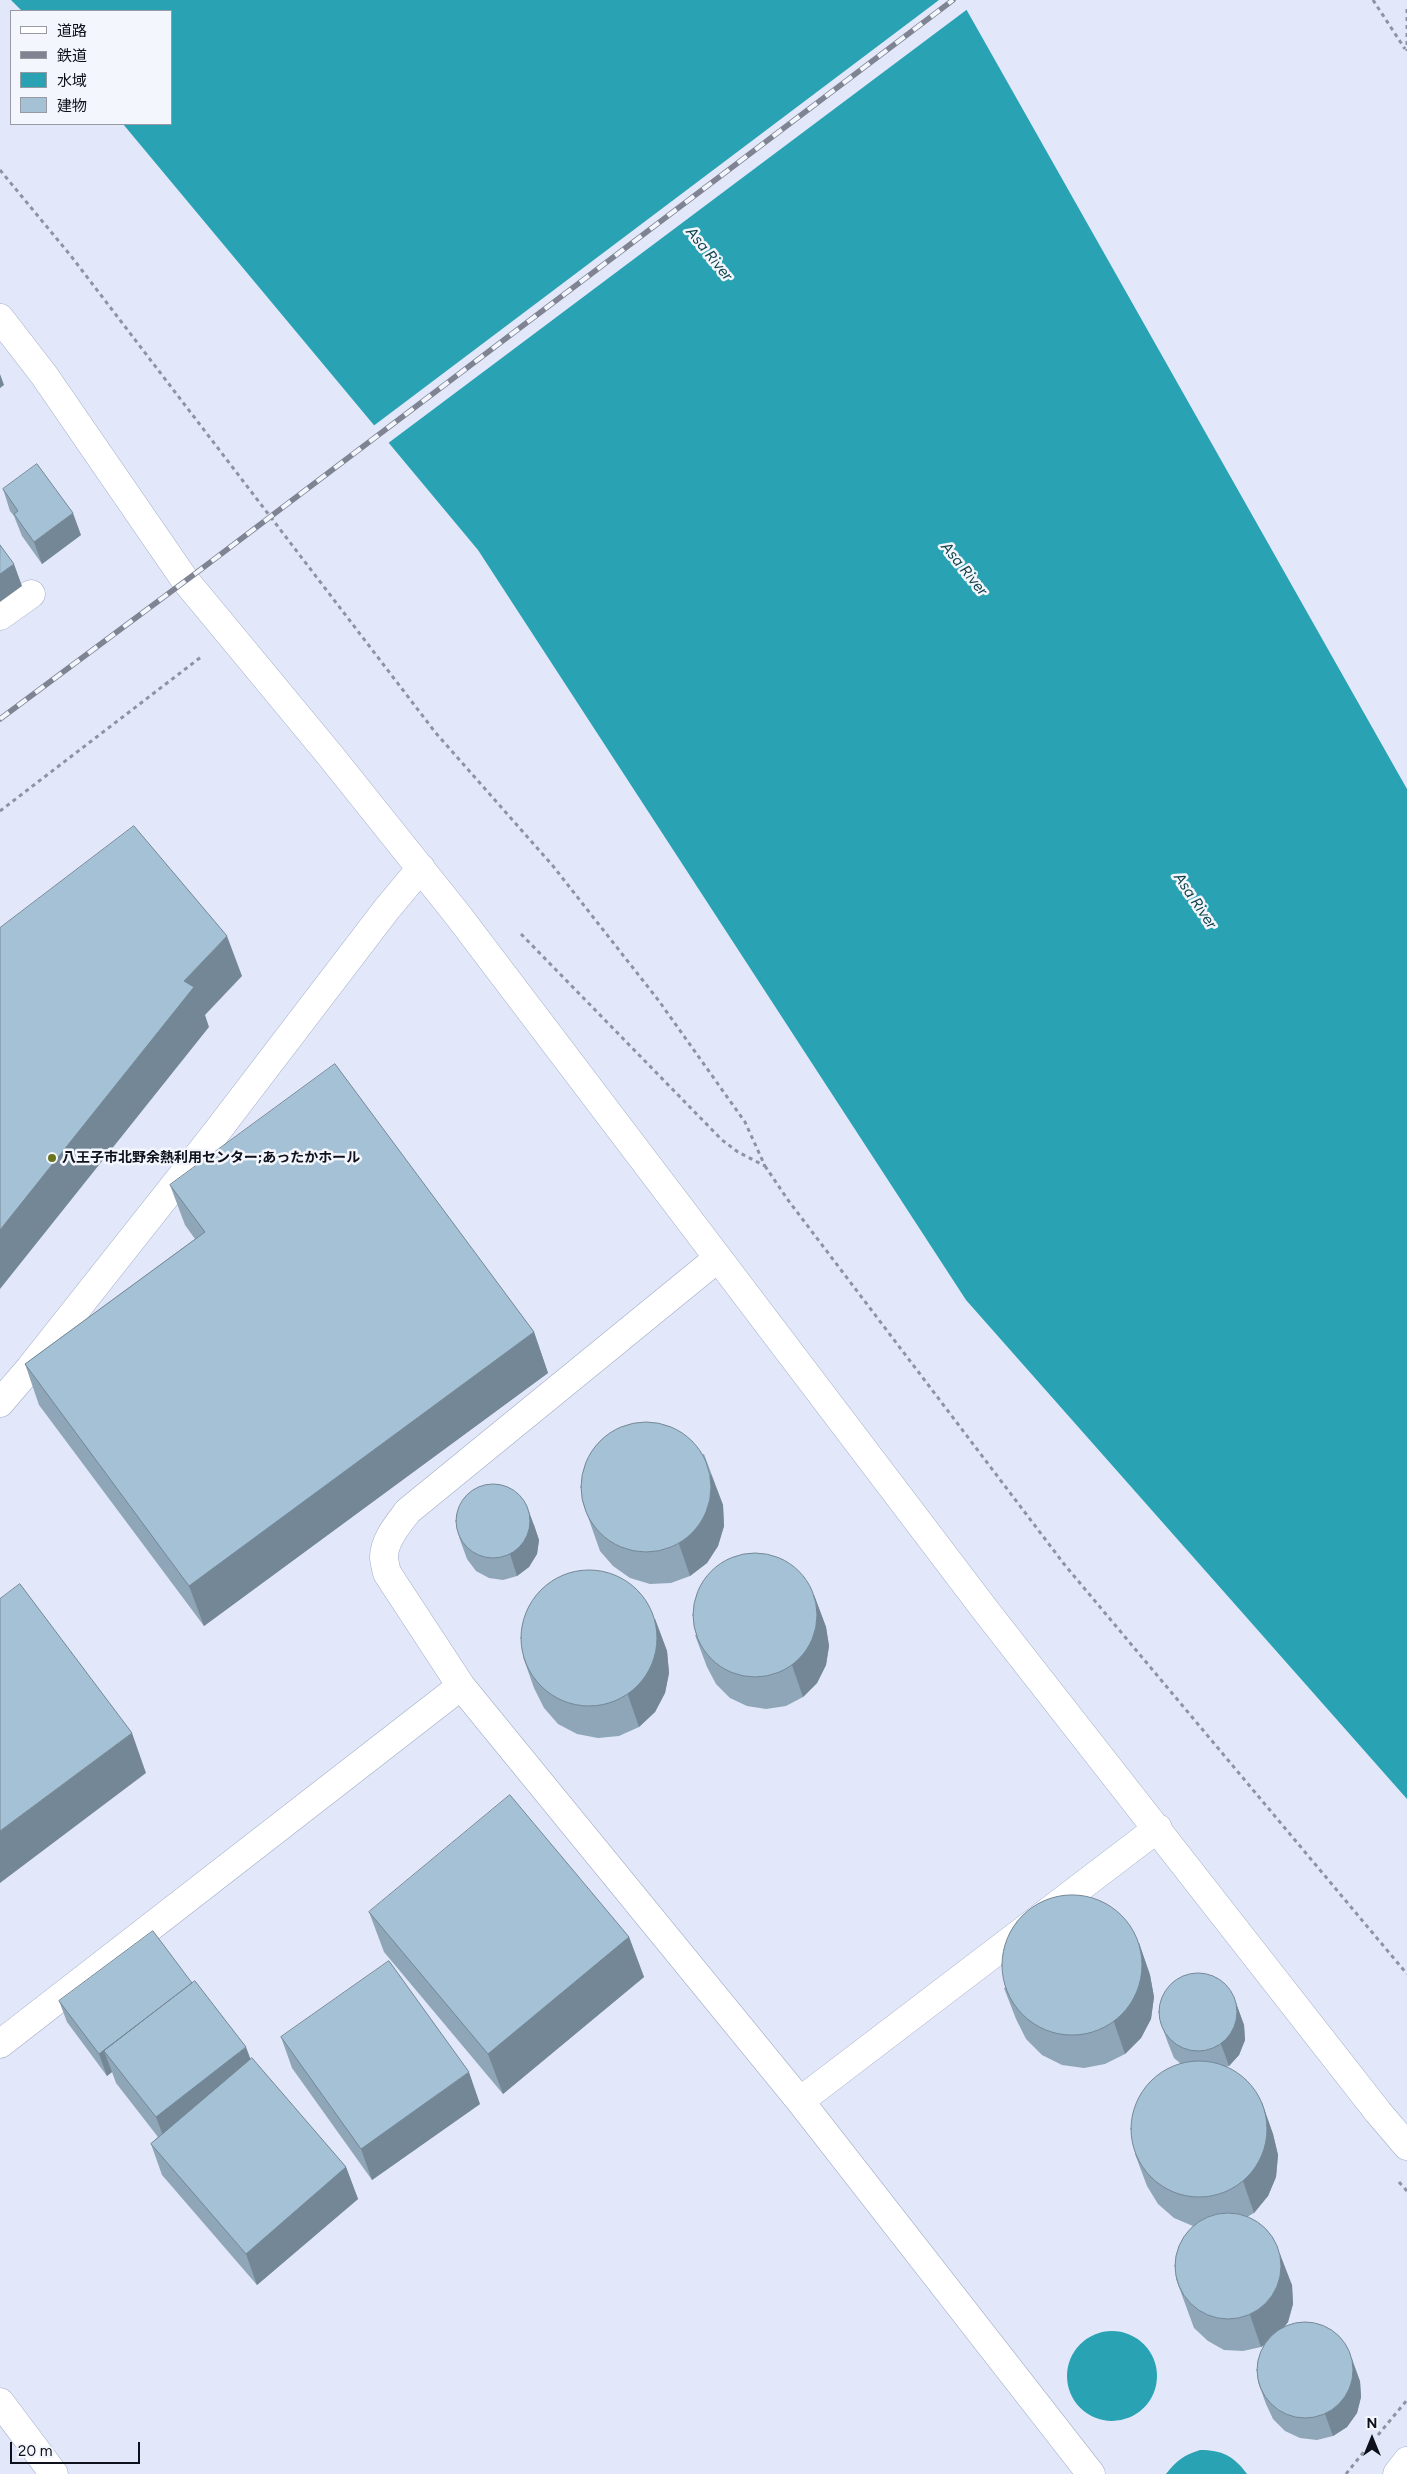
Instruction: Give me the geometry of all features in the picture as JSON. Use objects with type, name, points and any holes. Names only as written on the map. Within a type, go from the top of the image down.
[{"type":"street","points":[[0,318],[44,375],[162,549],[203,603],[421,868],[986,1611],[1158,1828],[1378,2112],[1407,2146]]},
{"type":"street","points":[[0,616],[31,594]]},
{"type":"street","points":[[0,1403],[117,1259],[380,918],[421,868]]},
{"type":"street","points":[[718,1258],[408,1511],[397,1526],[384,1557],[387,1573],[461,1686],[800,2101],[1091,2474]]},
{"type":"street","points":[[0,2044],[461,1686]]},
{"type":"street","points":[[800,2101],[1158,1828]]},
{"type":"street","points":[[0,2402],[54,2474]]},
{"type":"street","points":[[1397,2474],[1407,2461]]},
{"type":"path","points":[[1373,0],[1406,50]]},
{"type":"path","points":[[1406,50],[1407,9]]},
{"type":"path","points":[[0,170],[71,256],[435,732],[553,866],[659,1000],[745,1122],[765,1166],[799,1216],[1064,1564],[1407,1974]]},
{"type":"path","points":[[0,811],[208,652]]},
{"type":"path","points":[[520,933],[722,1140],[738,1152],[765,1166]]},
{"type":"water","name":"Asa River","points":[[11,0],[961,0],[1407,789],[1407,1799],[966,1300],[478,550],[124,125],[172,125],[172,10],[21,10]]},
{"type":"water","points":[[1112,2331],[1129,2334],[1144,2344],[1154,2359],[1157,2376],[1154,2393],[1144,2408],[1129,2418],[1112,2421],[1095,2418],[1080,2408],[1070,2393],[1067,2376],[1070,2359],[1080,2344],[1095,2334]]},
{"type":"water","points":[[1200,2450],[1215,2451],[1227,2455],[1247,2474],[1166,2474],[1181,2459]]},
{"type":"pier","points":[[939,0],[964,0],[969,8],[387,444],[372,427]]},
{"type":"building","points":[[37,464],[73,513],[34,542],[14,514],[18,511],[3,489]]},
{"type":"building","points":[[0,545],[14,564],[0,574]]},
{"type":"building","name":"八王子市北野余熱利用センター;あったかホール","points":[[134,826],[227,936],[184,981],[194,987],[0,1230],[0,928]]},
{"type":"building","points":[[335,1064],[534,1332],[189,1586],[25,1364],[205,1232],[170,1185]]},
{"type":"building","points":[[646,1422],[659,1423],[671,1427],[692,1441],[706,1462],[710,1474],[710,1500],[706,1512],[692,1533],[671,1547],[659,1551],[646,1552],[633,1551],[621,1547],[600,1533],[586,1512],[582,1500],[581,1487],[582,1474],[586,1462],[600,1441],[621,1427],[633,1423]]},
{"type":"building","points":[[493,1484],[514,1490],[524,1500],[530,1521],[524,1542],[514,1552],[493,1558],[472,1552],[462,1542],[456,1521],[462,1500],[472,1490]]},
{"type":"building","points":[[755,1553],[779,1557],[799,1571],[813,1591],[817,1615],[813,1639],[799,1659],[779,1673],[755,1677],[731,1673],[711,1659],[697,1639],[693,1615],[697,1591],[711,1571],[731,1557]]},
{"type":"building","points":[[589,1570],[615,1575],[627,1581],[637,1590],[646,1600],[652,1612],[657,1638],[652,1664],[646,1676],[637,1686],[627,1695],[615,1701],[589,1706],[563,1701],[551,1695],[541,1686],[532,1676],[526,1664],[521,1638],[526,1612],[532,1600],[541,1590],[551,1581],[563,1575]]},
{"type":"building","points":[[20,1584],[132,1733],[0,1831],[0,1599]]},
{"type":"building","points":[[510,1795],[629,1937],[488,2054],[369,1912]]},
{"type":"building","points":[[1072,1895],[1086,1896],[1099,1900],[1122,1915],[1137,1938],[1141,1951],[1141,1979],[1137,1992],[1122,2015],[1099,2030],[1086,2034],[1072,2035],[1058,2034],[1045,2030],[1022,2015],[1007,1992],[1003,1979],[1002,1965],[1003,1951],[1007,1938],[1022,1915],[1045,1900],[1058,1896]]},
{"type":"building","points":[[153,1931],[192,1983],[99,2054],[59,2001]]},
{"type":"building","points":[[389,1961],[469,2072],[361,2149],[281,2037]]},
{"type":"building","points":[[1198,1973],[1213,1976],[1225,1985],[1234,1997],[1237,2012],[1234,2027],[1225,2039],[1213,2048],[1198,2051],[1183,2048],[1171,2039],[1162,2027],[1159,2012],[1162,1997],[1171,1985],[1183,1976]]},
{"type":"building","points":[[195,1981],[246,2047],[156,2117],[104,2051]]},
{"type":"building","points":[[252,2058],[346,2167],[246,2254],[151,2144]]},
{"type":"building","points":[[1199,2061],[1225,2067],[1247,2081],[1261,2103],[1267,2129],[1261,2155],[1247,2177],[1225,2191],[1199,2197],[1173,2191],[1151,2177],[1137,2155],[1131,2129],[1137,2103],[1151,2081],[1173,2067]]},
{"type":"building","points":[[1228,2213],[1248,2217],[1266,2228],[1277,2246],[1281,2266],[1277,2286],[1266,2304],[1248,2315],[1228,2319],[1208,2315],[1190,2304],[1179,2286],[1175,2266],[1179,2246],[1190,2228],[1208,2217]]},
{"type":"building","points":[[1305,2322],[1323,2326],[1339,2336],[1349,2352],[1353,2370],[1349,2388],[1339,2404],[1323,2414],[1305,2418],[1287,2414],[1271,2404],[1261,2388],[1257,2370],[1261,2352],[1271,2336],[1287,2326]]},
{"type":"railway","points":[[0,719],[953,0]]},
{"type":"place","name":"八王子市北野余熱利用センター;あったかホール","points":[[52,1158]]}]
